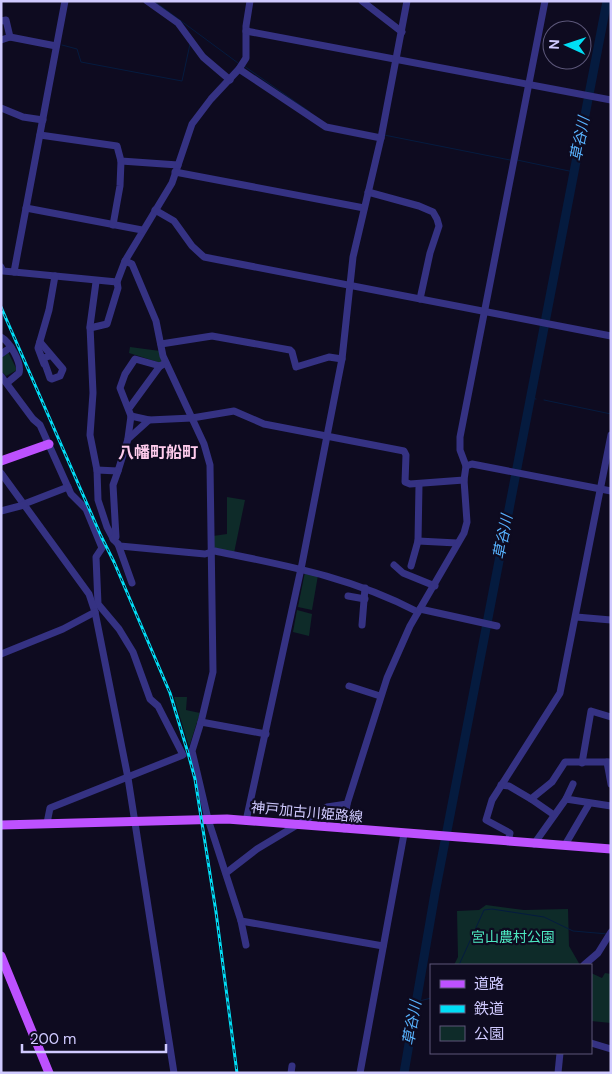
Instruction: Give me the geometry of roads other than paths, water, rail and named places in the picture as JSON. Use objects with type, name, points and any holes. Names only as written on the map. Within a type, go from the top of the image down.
[{"type":"main road","points":[[1,461],[49,444]]},
{"type":"main road","name":"神戸加古川姫路線","points":[[1,825],[208,819],[534,844],[611,848]]},
{"type":"main road","points":[[1,956],[49,1073]]},
{"type":"street","points":[[14,272],[65,1]]},
{"type":"street","points":[[147,1],[178,23],[198,52],[230,80]]},
{"type":"street","points":[[90,328],[107,324],[118,288],[117,282],[125,261],[172,183],[192,124],[211,99],[240,70],[246,58],[246,31],[250,1]]},
{"type":"street","points":[[362,1],[402,32]]},
{"type":"street","points":[[246,821],[301,568],[342,359],[350,285],[364,208],[381,138],[408,1]]},
{"type":"street","points":[[344,829],[346,804],[364,754],[380,696],[419,611],[464,533],[467,522],[464,480],[466,466],[460,450],[460,437],[545,1]]},
{"type":"street","points":[[1,21],[6,20],[10,37]]},
{"type":"street","points":[[246,31],[611,100]]},
{"type":"street","points":[[1,40],[10,37],[56,46]]},
{"type":"street","points":[[240,70],[326,127],[381,138]]},
{"type":"street","points":[[1,108],[24,117],[43,120]]},
{"type":"street","points":[[40,135],[117,146],[121,162],[120,186],[113,225]]},
{"type":"street","points":[[121,162],[177,169],[364,208]]},
{"type":"street","points":[[368,192],[419,206],[433,212],[437,219],[439,226],[430,253],[420,299]]},
{"type":"street","points":[[26,208],[142,230]]},
{"type":"street","points":[[155,210],[174,221],[192,246],[204,257],[611,336]]},
{"type":"street","points":[[125,261],[132,264],[150,305],[156,321],[163,364],[192,418],[204,444],[210,465],[213,672],[202,722],[192,751],[208,819],[241,921],[246,945]]},
{"type":"street","points":[[1,267],[3,271],[96,282],[117,282]]},
{"type":"street","points":[[40,342],[63,369],[60,376],[50,378],[38,351],[40,342],[49,310],[55,276]]},
{"type":"street","points":[[96,282],[90,328],[93,393],[90,436],[97,470],[97,491],[105,520],[132,583]]},
{"type":"street","points":[[161,344],[212,336],[290,350],[296,367],[329,357],[342,359]]},
{"type":"street","points":[[1,337],[11,347],[20,370],[7,383]]},
{"type":"street","points":[[1,354],[11,347]]},
{"type":"street","points":[[44,364],[44,358],[50,356]]},
{"type":"street","points":[[116,542],[113,481],[128,439],[131,416],[130,407],[120,388],[125,374],[135,359],[163,364]]},
{"type":"street","points":[[130,407],[163,364]]},
{"type":"street","points":[[1,376],[33,419],[40,425],[71,494],[86,509],[102,548],[96,557],[96,607],[128,778],[174,1073]]},
{"type":"street","points":[[131,416],[149,420],[192,418],[234,411],[264,424],[404,451],[406,454],[405,482],[419,485],[464,480]]},
{"type":"street","points":[[128,439],[149,420]]},
{"type":"street","points":[[508,842],[510,833],[486,820],[492,800],[560,693],[611,435]]},
{"type":"street","points":[[466,466],[472,464],[611,491]]},
{"type":"street","points":[[97,470],[118,471]]},
{"type":"street","points":[[1,473],[89,594],[96,607],[119,629],[133,652],[150,699],[158,706],[182,755],[50,808],[47,823]]},
{"type":"street","points":[[414,563],[418,541],[419,485]]},
{"type":"street","points":[[1,511],[24,505],[68,487]]},
{"type":"street","points":[[105,520],[115,517]]},
{"type":"street","points":[[418,541],[457,543]]},
{"type":"street","points":[[116,542],[215,552],[301,568],[385,595],[419,611],[497,626]]},
{"type":"street","points":[[394,565],[403,573],[435,586]]},
{"type":"street","points":[[362,625],[365,588]]},
{"type":"street","points":[[348,596],[365,599]]},
{"type":"street","points":[[1,654],[63,629],[96,607]]},
{"type":"street","points":[[576,617],[611,620]]},
{"type":"street","points":[[349,686],[380,696]]},
{"type":"street","points":[[582,763],[592,711],[611,717]]},
{"type":"street","points":[[202,722],[266,734]]},
{"type":"street","points":[[531,799],[552,782],[565,762],[609,762],[611,784]]},
{"type":"street","points":[[534,844],[566,799],[573,784]]},
{"type":"street","points":[[501,785],[509,786],[554,815]]},
{"type":"street","points":[[566,799],[611,806]]},
{"type":"street","points":[[226,873],[257,849],[327,807],[346,804]]},
{"type":"street","points":[[565,845],[589,804]]},
{"type":"street","points":[[360,1073],[404,834]]},
{"type":"street","points":[[241,921],[383,946]]},
{"type":"street","points":[[585,964],[598,953],[611,932]]},
{"type":"street","points":[[592,1043],[611,1049]]},
{"type":"street","points":[[558,1073],[560,1054]]},
{"type":"waterway","points":[[154,1],[238,63]]},
{"type":"waterway","name":"草谷川","points":[[404,1073],[435,893],[607,1]]},
{"type":"waterway","points":[[62,45],[77,49],[81,62],[182,81],[190,44]]},
{"type":"waterway","points":[[244,66],[310,112]]},
{"type":"waterway","points":[[384,135],[510,160]]},
{"type":"waterway","points":[[517,160],[574,172]]},
{"type":"waterway","name":"草谷川","points":[[530,398],[536,399]]},
{"type":"waterway","points":[[544,400],[611,414]]},
{"type":"waterway","points":[[459,964],[484,910],[492,909],[544,917],[573,931],[608,934]]},
{"type":"waterway","points":[[416,1002],[430,998]]},
{"type":"railway","points":[[1,307],[170,693],[195,779],[216,912],[237,1073]]},
{"type":"district","name":"八幡町船町","points":[[158,452]]},
{"type":"park label","name":"宮山農村公園","points":[[513,937]]}]
